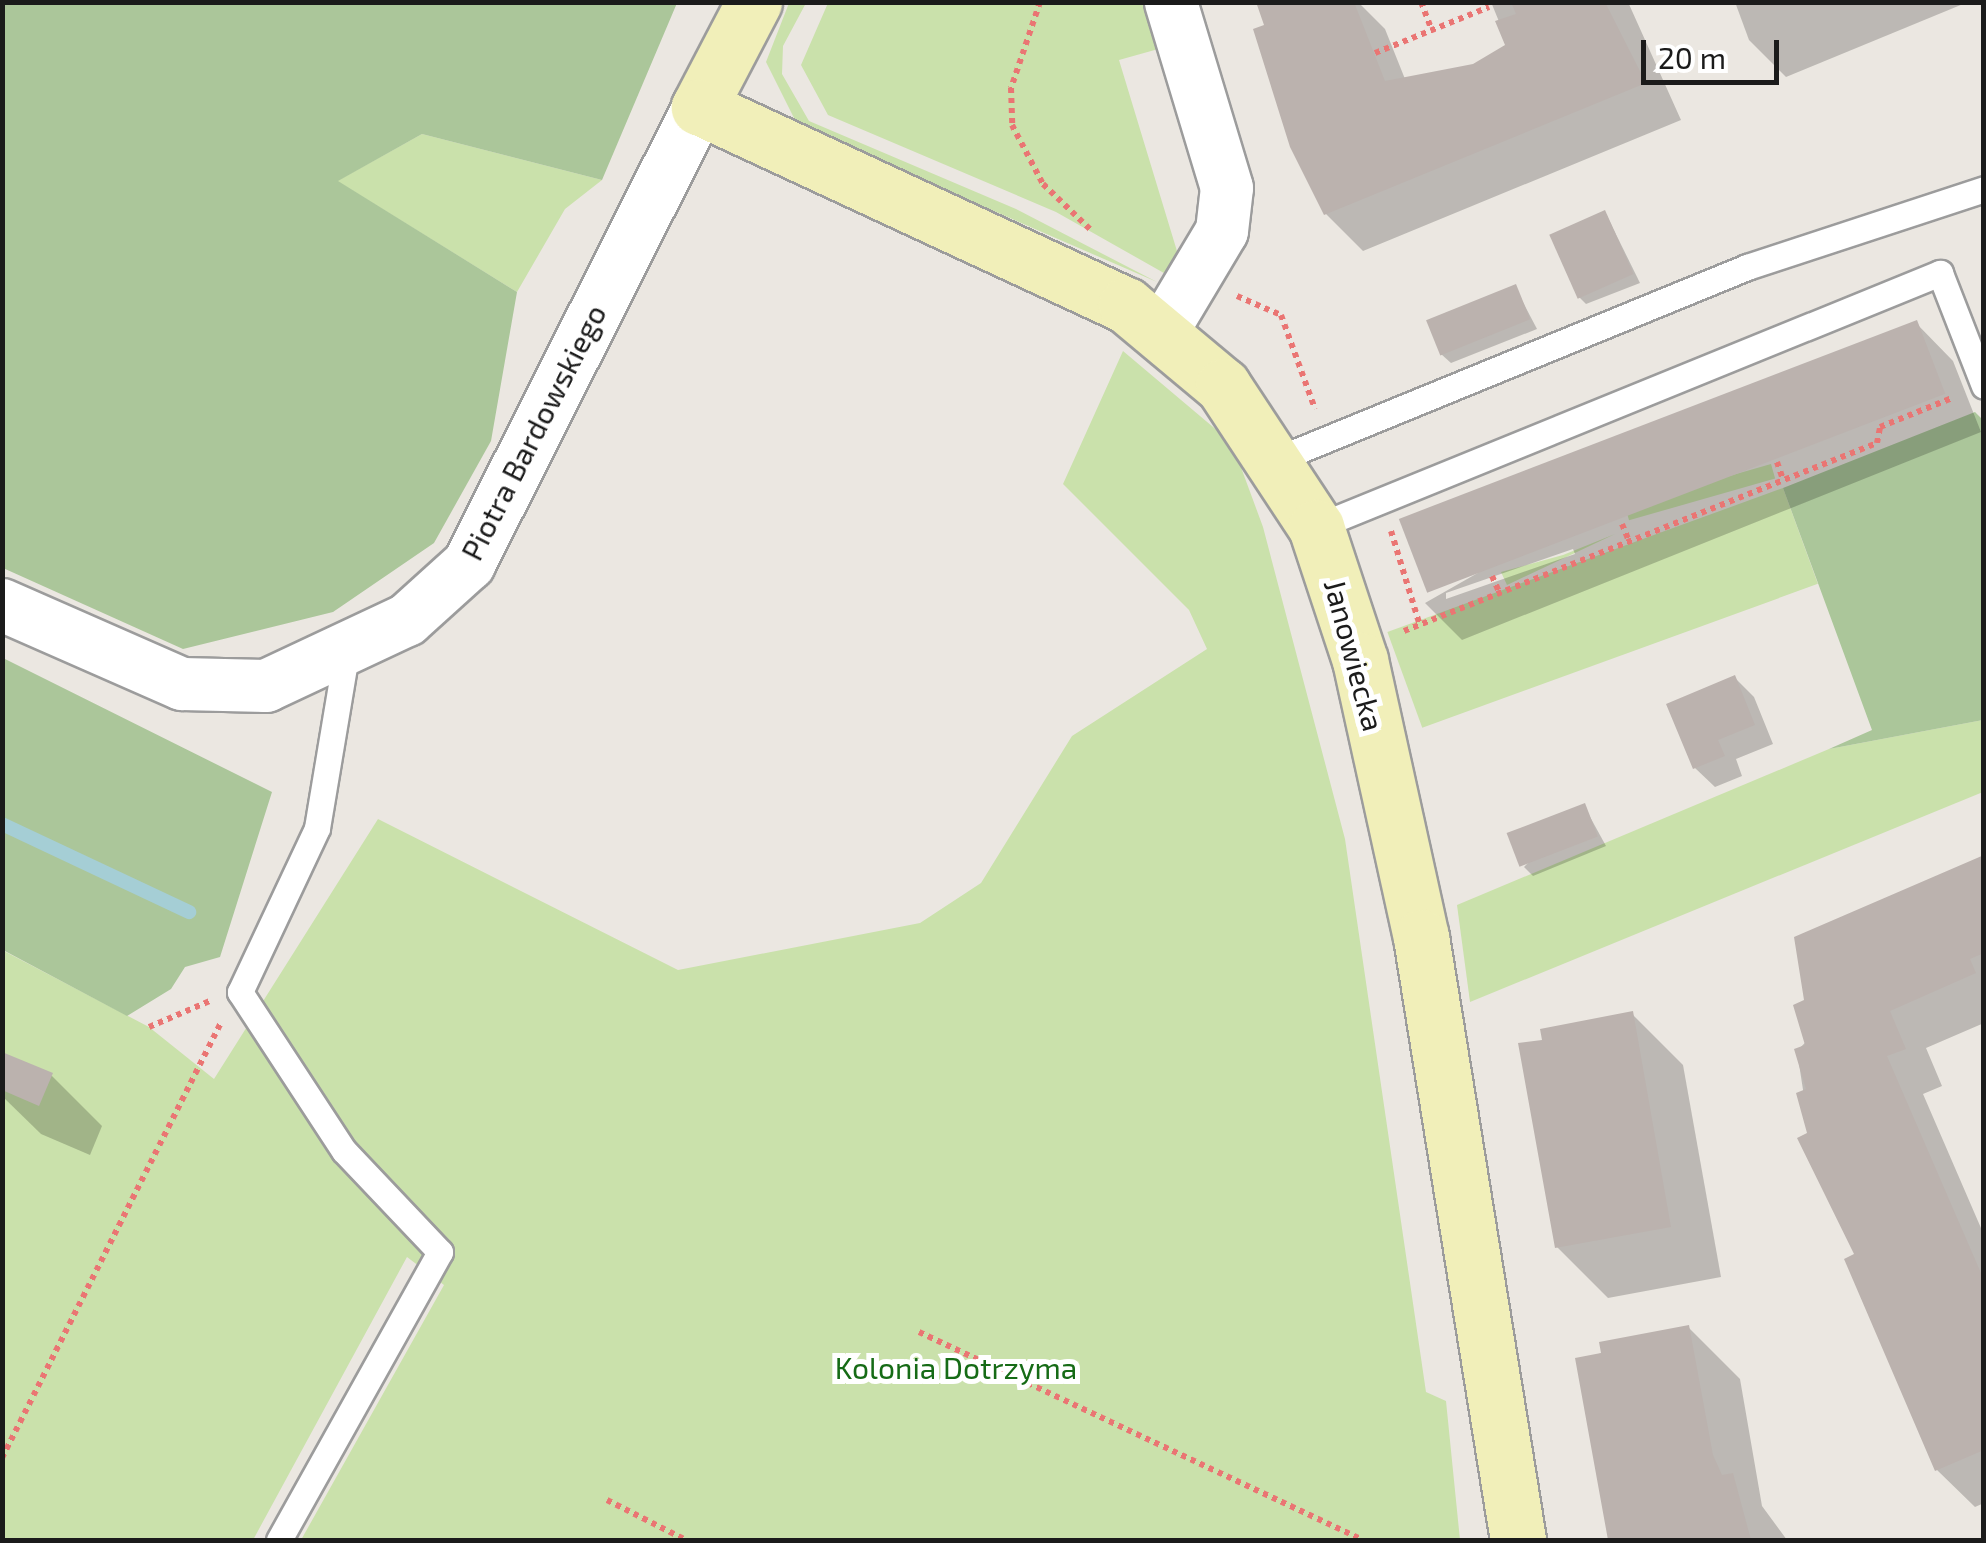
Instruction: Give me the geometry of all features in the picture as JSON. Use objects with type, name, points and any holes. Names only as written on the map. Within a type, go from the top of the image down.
[{"type":"street","points":[[699,107],[754,2]]},
{"type":"street","points":[[1163,330],[1222,231],[1227,188],[1171,2]]},
{"type":"street","name":"Janowiecka","points":[[699,107],[1074,273],[1163,330],[1223,386],[1278,459],[1316,527],[1360,660],[1420,937],[1518,1540]]},
{"type":"street","name":"Piotra Bardowskiego","points":[[2,604],[182,684],[266,686],[346,655],[407,620],[469,564],[699,107]]},
{"type":"lane","points":[[1278,459],[1729,274],[1984,189]]},
{"type":"lane","points":[[1316,527],[1940,273],[1983,386]]},
{"type":"lane","points":[[279,1540],[440,1252],[344,1151],[240,992],[317,828],[346,655]]},
{"type":"path","points":[[1040,2],[1011,88],[1012,125],[1044,184],[1080,211],[1102,245]]},
{"type":"path","points":[[1421,2],[1432,30]]},
{"type":"path","points":[[1375,54],[1489,7]]},
{"type":"path","points":[[1384,639],[1784,480],[1983,386]]},
{"type":"path","points":[[1777,462],[1784,480]]},
{"type":"path","points":[[1378,501],[1420,626]]},
{"type":"path","points":[[1622,524],[1629,542]]},
{"type":"path","points":[[1492,576],[1500,594]]},
{"type":"path","points":[[2,1458],[240,992]]},
{"type":"path","points":[[148,1026],[170,1012]]},
{"type":"path","points":[[918,1332],[1363,1540]]},
{"type":"path","points":[[607,1500],[686,1540]]},
{"type":"green space","points":[[3,2],[677,3],[602,180],[422,134],[338,181],[517,292],[491,441],[434,543],[333,612],[183,649],[3,568]]},
{"type":"green space","points":[[789,3],[806,3],[783,46],[782,74],[809,121],[1016,209],[1157,282],[798,126],[766,62]]},
{"type":"green space","points":[[828,3],[1156,3],[1169,46],[1119,60],[1180,261],[1171,277],[1056,212],[828,115],[801,65]]},
{"type":"green space","points":[[422,134],[602,180],[565,209],[517,292],[337,181]]},
{"type":"green space","name":"Kolonia Dotrzyma","points":[[1123,351],[1232,443],[1263,527],[1345,839],[1426,1392],[1446,1401],[1460,1540],[301,1540],[444,1285],[407,1257],[253,1540],[3,1540],[2,950],[149,1027],[214,1079],[378,819],[678,970],[920,923],[981,883],[1072,736],[1207,649],[1189,610],[1063,484]]},
{"type":"green space","points":[[1975,412],[1984,421],[1983,720],[1829,749],[1872,730],[1783,488]]},
{"type":"green space","points":[[1771,464],[1775,478],[1629,520],[1625,506]]},
{"type":"green space","points":[[1783,488],[1818,584],[1422,728],[1387,632]]},
{"type":"green space","points":[[1615,534],[1507,585],[1501,572],[1563,555]]},
{"type":"green space","points":[[3,658],[272,792],[220,957],[185,967],[171,989],[127,1016],[3,950]]},
{"type":"green space","points":[[1983,720],[1983,792],[1470,1002],[1457,905],[1829,749]]},
{"type":"building","points":[[1256,2],[1354,2],[1385,81],[1473,64],[1505,45],[1495,21],[1516,14],[1511,2],[1605,2],[1646,83],[1324,215],[1290,147],[1253,29],[1264,25]]},
{"type":"building","points":[[1605,210],[1633,274],[1578,299],[1549,235]]},
{"type":"building","points":[[1516,284],[1530,319],[1440,356],[1426,320]]},
{"type":"building","points":[[1917,320],[1945,394],[1427,593],[1399,519]]},
{"type":"building","points":[[1735,675],[1755,725],[1718,740],[1725,756],[1693,769],[1666,704]]},
{"type":"building","points":[[1585,803],[1598,837],[1519,867],[1507,833]]},
{"type":"building","points":[[1984,855],[1984,953],[1970,959],[1976,973],[1890,1011],[1906,1049],[1887,1056],[1984,1280],[1984,1450],[1935,1471],[1844,1259],[1854,1254],[1797,1138],[1807,1133],[1796,1093],[1806,1089],[1794,1049],[1805,1045],[1793,1005],[1804,1000],[1794,937]]},
{"type":"building","points":[[1633,1011],[1671,1227],[1555,1248],[1518,1043],[1542,1040],[1540,1029]]},
{"type":"building","points":[[2,1052],[53,1073],[39,1106],[2,1090]]},
{"type":"building","points":[[1689,1325],[1713,1455],[1722,1475],[1733,1473],[1751,1540],[1608,1540],[1575,1358],[1601,1353],[1599,1342]]},
{"type":"waterway","points":[[2,824],[189,912]]}]
